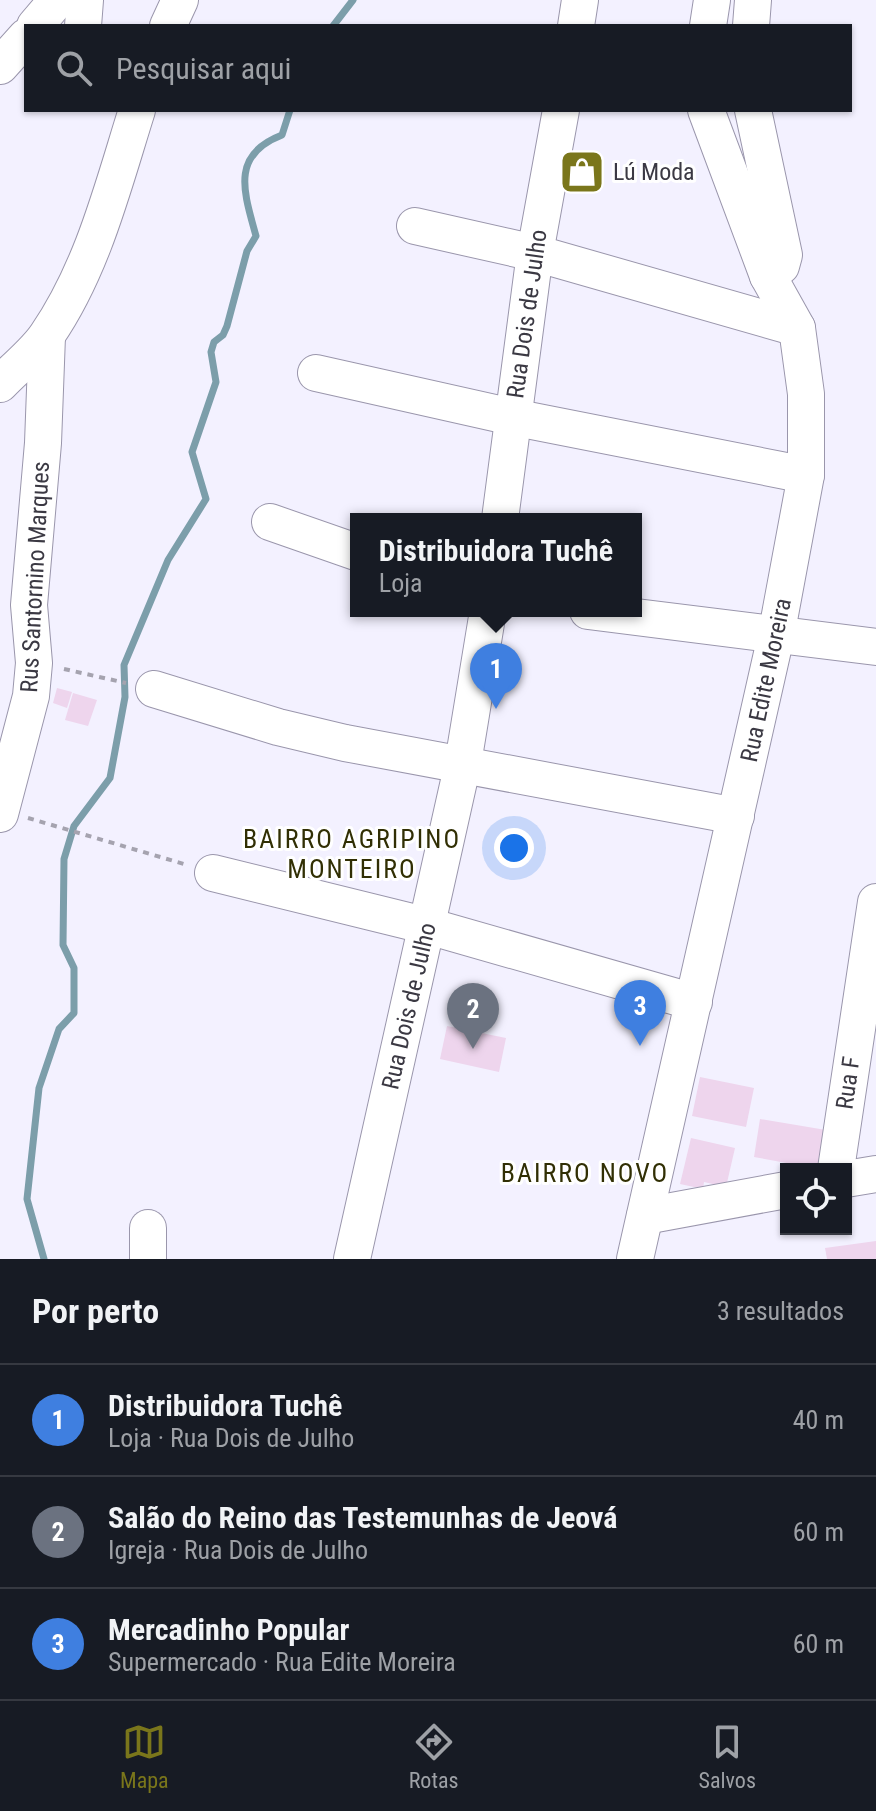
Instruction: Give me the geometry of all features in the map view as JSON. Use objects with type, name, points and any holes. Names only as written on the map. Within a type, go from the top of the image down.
[{"type":"street","points":[[38,24],[57,0]]},
{"type":"street","points":[[83,24],[85,0]]},
{"type":"street","points":[[576,24],[580,0]]},
{"type":"street","points":[[708,24],[712,0]]},
{"type":"street","points":[[751,24],[753,0]]},
{"type":"street","points":[[0,384],[47,336],[77,282],[100,228],[136,112]]},
{"type":"street","name":"Rua Dois de Julho","points":[[501,513],[535,253],[561,112]]},
{"type":"street","name":"Rua Edite Moreira","points":[[635,1259],[776,636],[806,475],[806,394],[797,328],[768,276],[707,112]]},
{"type":"street","points":[[753,112],[784,255],[781,266],[768,276]]},
{"type":"street","points":[[415,226],[535,253],[797,328]]},
{"type":"street","name":"Rus Santornino Marques","points":[[0,814],[31,696],[34,663],[29,605],[43,443],[47,336]]},
{"type":"street","points":[[316,373],[512,417],[806,475]]},
{"type":"street","points":[[270,522],[350,550]]},
{"type":"street","name":"Rua Dois de Julho","points":[[352,1259],[463,763],[487,617]]},
{"type":"street","points":[[633,617],[876,647]]},
{"type":"street","points":[[154,689],[278,727],[345,743],[736,816]]},
{"type":"street","points":[[213,873],[428,926],[694,1002]]},
{"type":"street","name":"Rua F","points":[[837,1163],[875,911]]},
{"type":"street","points":[[852,1178],[876,1174]]},
{"type":"street","points":[[645,1216],[780,1191]]},
{"type":"path","points":[[34,663],[117,681]]},
{"type":"path","points":[[61,827],[213,873]]},
{"type":"building","points":[[57,688],[72,692],[67,708],[53,703]]},
{"type":"building","points":[[73,693],[97,700],[88,726],[65,720]]},
{"type":"building","points":[[447,1026],[506,1038],[499,1072],[440,1059]]},
{"type":"building","points":[[700,1077],[754,1088],[746,1127],[692,1116]]},
{"type":"building","points":[[760,1119],[826,1130],[820,1163],[786,1163],[754,1157]]},
{"type":"building","points":[[691,1138],[735,1148],[726,1187],[704,1182],[703,1189],[680,1184]]},
{"type":"building","points":[[876,1241],[876,1259],[827,1259],[825,1248]]},
{"type":"waterway","points":[[335,24],[353,0]]},
{"type":"waterway","points":[[44,1259],[27,1199],[39,1088],[59,1029],[74,1013],[74,968],[63,945],[64,859],[74,826],[110,778],[125,697],[124,665],[168,560],[206,499],[192,452],[216,382],[211,352],[214,342],[223,335],[227,326],[247,251],[256,236],[245,190],[245,176],[254,153],[265,143],[282,135],[289,112]]},
{"type":"place","name":"Lú Moda","points":[[582,172]]},
{"type":"place","name":"Distribuidora Tuchê","points":[[496,709]]},
{"type":"place","name":"Mercadinho Popular","points":[[640,1046]]},
{"type":"place","name":"Salão do Reino das Testemunhas de Jeová","points":[[473,1049]]},
{"type":"district","name":"BAIRRO AGRIPINO MONTEIRO","points":[[352,854]]},
{"type":"district","name":"BAIRRO NOVO","points":[[585,1173]]}]
